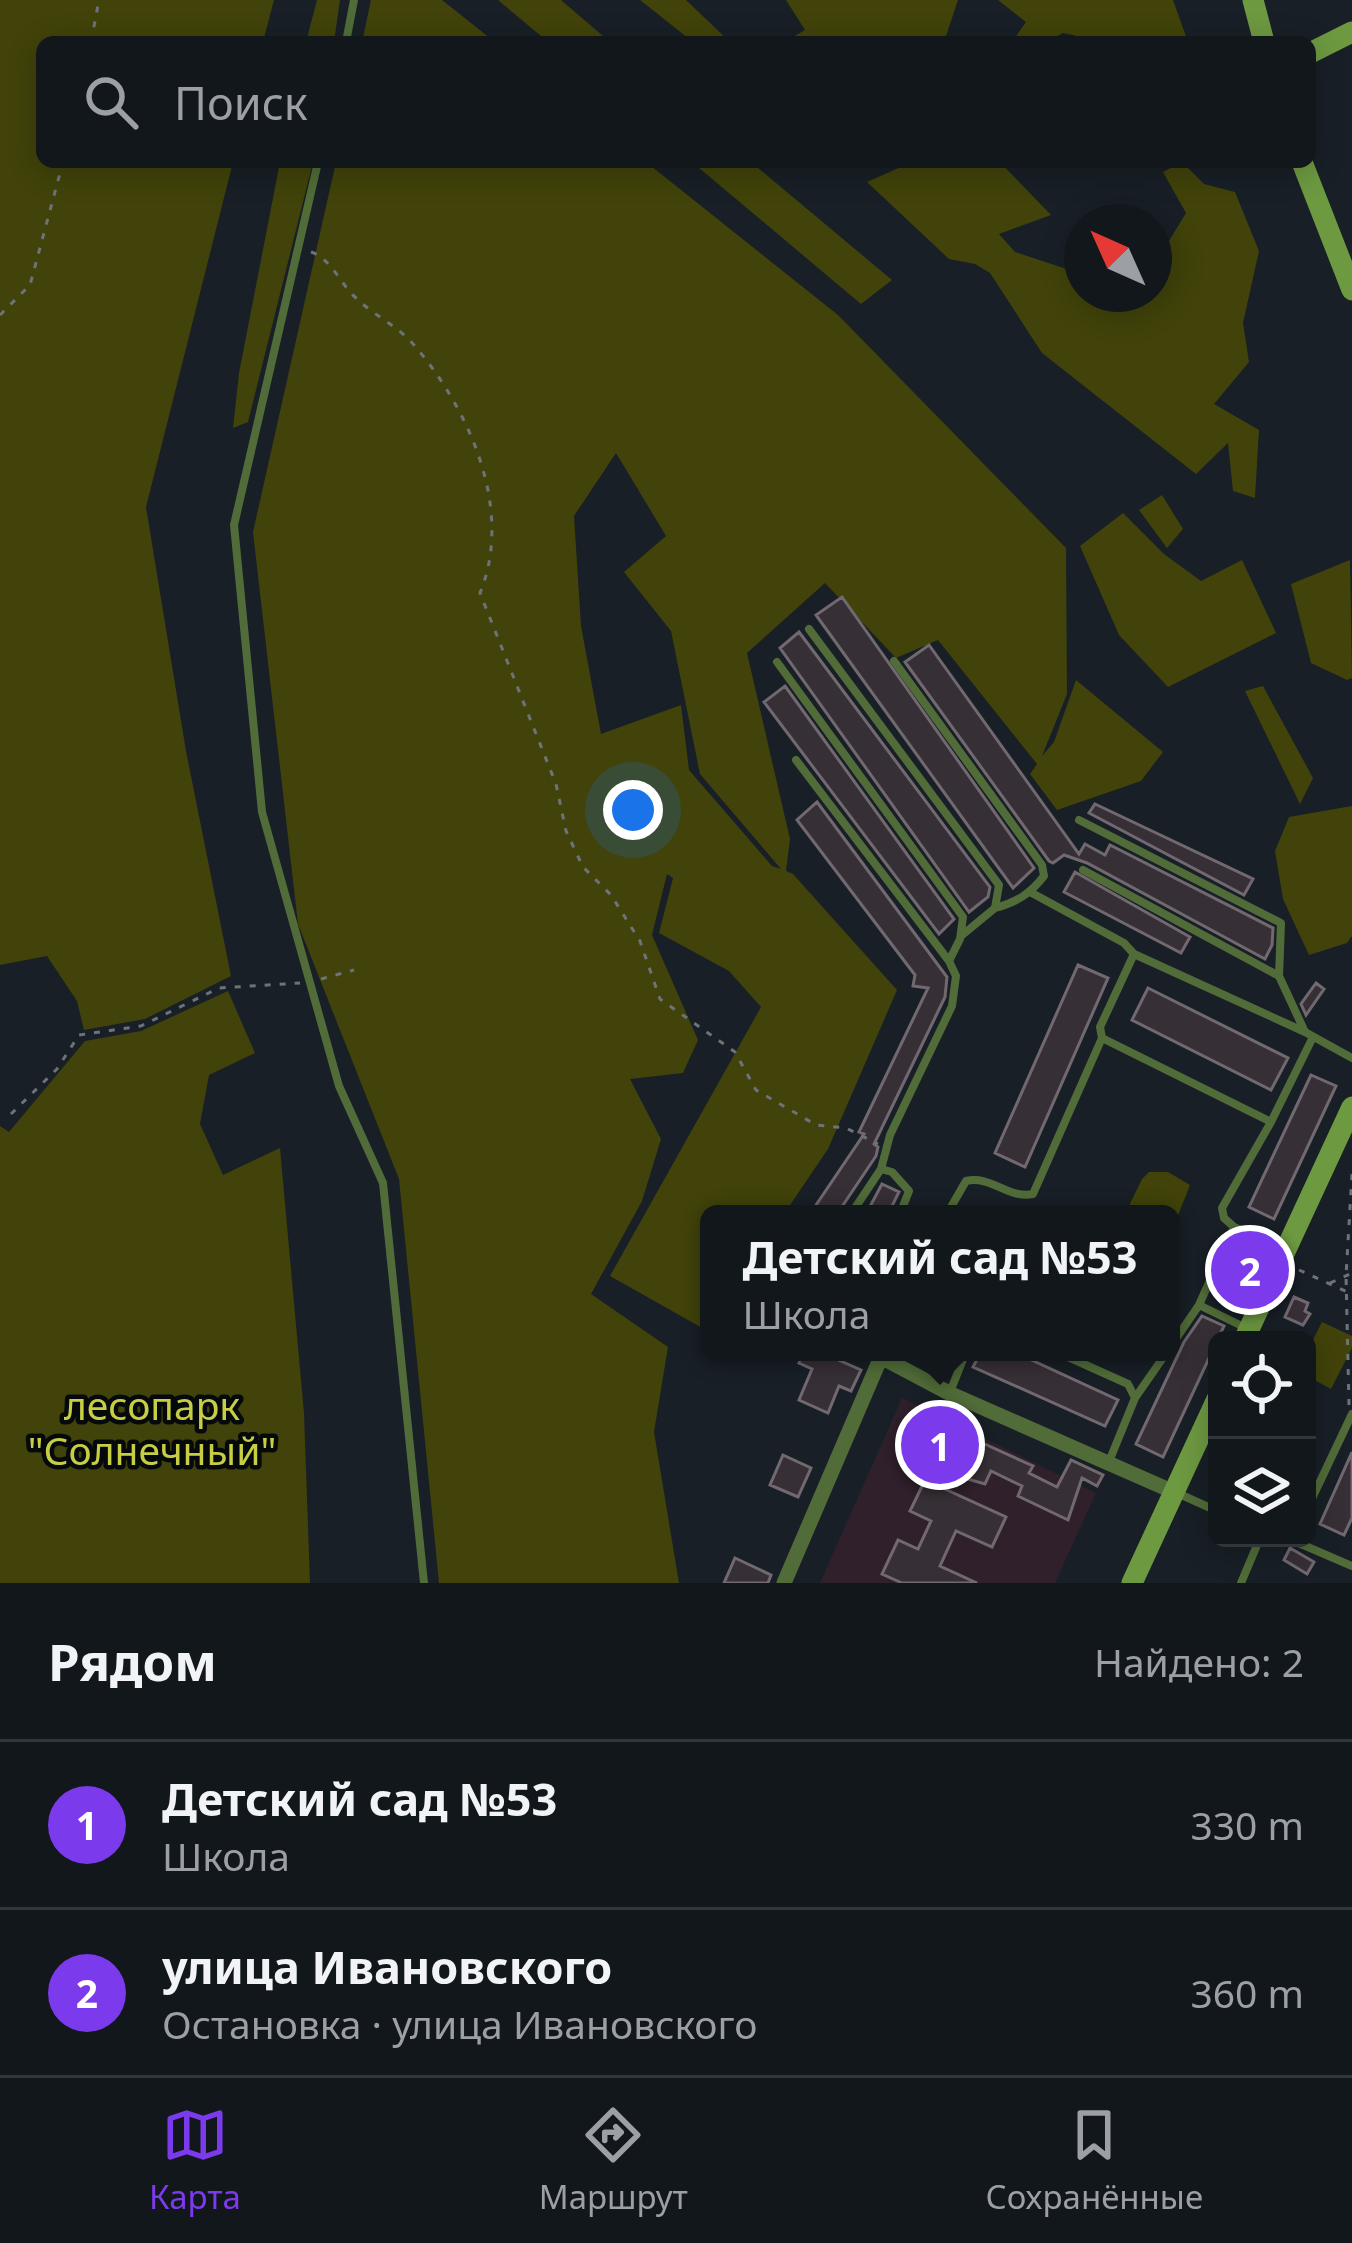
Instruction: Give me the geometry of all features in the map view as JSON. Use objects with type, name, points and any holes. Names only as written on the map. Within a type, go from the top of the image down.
[{"type":"main road","points":[[1253,0],[1262,36]]},
{"type":"main road","points":[[1316,50],[1352,32]]},
{"type":"main road","points":[[1304,168],[1352,290]]},
{"type":"main road","points":[[1249,1331],[1352,1107]]},
{"type":"main road","points":[[1132,1583],[1208,1418]]},
{"type":"street","points":[[784,1583],[875,1361]]},
{"type":"street","points":[[891,1361],[949,1393],[1174,1492]]},
{"type":"lane","points":[[347,36],[354,0]]},
{"type":"lane","points":[[317,168],[234,525],[262,812],[339,1086],[383,1183],[424,1583]]},
{"type":"lane","points":[[809,629],[999,885],[995,908]]},
{"type":"lane","points":[[894,661],[1042,865],[1044,876],[1030,892],[995,908],[961,936]]},
{"type":"lane","points":[[777,662],[963,917],[961,936],[949,962]]},
{"type":"lane","points":[[796,760],[956,976],[952,1006],[890,1135],[881,1169],[857,1205]]},
{"type":"lane","points":[[1079,820],[1281,923],[1279,976],[1309,1035]]},
{"type":"lane","points":[[1083,870],[1279,976]]},
{"type":"lane","points":[[1030,892],[1134,954],[1352,1058]]},
{"type":"lane","points":[[952,1205],[966,1181],[979,1178],[1022,1196],[1033,1194],[1134,954]]},
{"type":"lane","points":[[1283,1256],[1234,1227],[1224,1218],[1222,1208],[1271,1122],[1309,1035]]},
{"type":"lane","points":[[1102,1038],[1271,1122]]},
{"type":"lane","points":[[881,1169],[892,1172],[909,1191],[904,1205]]},
{"type":"lane","points":[[1180,1333],[1199,1305],[1234,1227]]},
{"type":"lane","points":[[1199,1305],[1241,1331]]},
{"type":"lane","points":[[949,1393],[962,1361]]},
{"type":"lane","points":[[1077,1361],[1128,1384],[1135,1398]]},
{"type":"lane","points":[[1108,1463],[1135,1398],[1161,1361]]},
{"type":"lane","points":[[1316,1490],[1351,1416]]},
{"type":"lane","points":[[1174,1492],[1208,1507]]},
{"type":"lane","points":[[1241,1583],[1256,1547]]},
{"type":"lane","points":[[1309,1547],[1352,1566]]},
{"type":"path","points":[[92,36],[99,0]]},
{"type":"path","points":[[0,315],[30,285],[61,168]]},
{"type":"path","points":[[298,247],[321,255],[354,296],[412,342],[462,413],[490,496],[493,562],[480,593],[556,784],[566,831],[584,868],[611,895],[640,941],[660,999],[736,1052],[756,1090],[816,1125],[846,1128],[884,1147]]},
{"type":"path","points":[[10,1114],[57,1069],[79,1035],[141,1026],[219,988],[308,982],[354,970]]},
{"type":"path","points":[[1351,1416],[1352,1174]]},
{"type":"path","points":[[1283,1256],[1349,1293]]},
{"type":"path","points":[[1328,1283],[1349,1275]]},
{"type":"shaded area","points":[[902,1398],[1096,1493],[1055,1583],[820,1583]]},
{"type":"green space","points":[[0,0],[274,0],[265,36],[36,36],[36,168],[231,168],[146,507],[186,751],[231,976],[145,1019],[84,1030],[77,1001],[47,956],[0,965]]},
{"type":"green space","points":[[317,0],[340,0],[335,36],[308,36]]},
{"type":"green space","points":[[371,0],[442,0],[487,36],[363,36]]},
{"type":"green space","points":[[498,0],[561,0],[603,36],[541,36]]},
{"type":"green space","points":[[640,0],[686,0],[724,36],[685,36]]},
{"type":"green space","points":[[786,0],[958,0],[946,36],[794,36],[805,30]]},
{"type":"green space","points":[[998,0],[1173,0],[1186,36],[1016,36],[1026,22]]},
{"type":"green space","points":[[279,168],[312,168],[248,422],[233,428],[239,373]]},
{"type":"green space","points":[[335,168],[654,168],[838,315],[1066,548],[1067,694],[1042,756],[1054,742],[1076,680],[1163,752],[1141,781],[1057,810],[1030,774],[1037,764],[938,640],[896,658],[825,583],[747,653],[790,839],[786,871],[897,990],[828,1149],[790,1205],[700,1205],[700,1327],[610,1276],[761,1007],[729,971],[659,933],[673,878],[667,874],[652,935],[698,1040],[683,1073],[630,1079],[661,1139],[642,1201],[591,1294],[668,1347],[654,1432],[679,1583],[439,1583],[399,1179],[298,924],[253,532]],"holes":[[[616,453],[666,536],[624,572],[671,631],[700,774],[781,869],[772,866],[689,770],[681,705],[601,734],[581,626],[574,516]]]},
{"type":"green space","points":[[699,168],[758,168],[892,280],[861,304]]},
{"type":"green space","points":[[898,168],[1006,168],[1051,215],[999,234],[1015,252],[1064,268],[1064,312],[1172,312],[1172,236],[1186,213],[1163,172],[1188,168],[1204,184],[1235,192],[1259,251],[1243,323],[1249,362],[1214,404],[1259,430],[1255,498],[1233,491],[1228,443],[1196,474],[1042,353],[990,273],[975,264],[949,259],[867,182]]},
{"type":"green space","points":[[1162,495],[1183,529],[1167,548],[1139,510]]},
{"type":"green space","points":[[1123,513],[1164,554],[1201,581],[1242,560],[1276,633],[1168,687],[1119,635],[1080,546]]},
{"type":"green space","points":[[1350,560],[1352,678],[1347,680],[1311,663],[1291,584]]},
{"type":"green space","points":[[1263,686],[1313,778],[1300,804],[1245,691]]},
{"type":"green space","points":[[1352,806],[1352,936],[1347,943],[1309,955],[1283,899],[1275,851],[1289,817]]},
{"type":"green space","name":"лесопарк \"Солнечный\"","points":[[228,991],[255,1053],[209,1075],[200,1124],[223,1175],[280,1148],[304,1413],[310,1583],[0,1583],[0,1126],[9,1132],[85,1041],[141,1031]]},
{"type":"green space","points":[[1149,1172],[1168,1172],[1190,1185],[1180,1210],[1180,1205],[1129,1205]]},
{"type":"green space","points":[[1322,1322],[1352,1336],[1352,1348],[1331,1389],[1316,1381],[1316,1334]]},
{"type":"building","points":[[842,597],[1034,868],[1013,888],[816,615]]},
{"type":"building","points":[[799,632],[990,887],[988,897],[969,912],[780,648]]},
{"type":"building","points":[[929,645],[1079,854],[1085,844],[1105,855],[1110,845],[1273,928],[1265,959],[1087,863],[1064,855],[1049,861],[905,662]]},
{"type":"building","points":[[785,686],[954,919],[939,934],[764,702]]},
{"type":"building","points":[[817,802],[947,977],[945,997],[874,1144],[876,1156],[843,1205],[816,1205],[864,1134],[859,1132],[928,988],[913,986],[915,975],[797,820]]},
{"type":"building","points":[[1095,804],[1253,879],[1244,895],[1089,813]]},
{"type":"building","points":[[1075,872],[1190,937],[1181,953],[1064,892]]},
{"type":"building","points":[[1078,965],[1108,978],[1025,1167],[995,1153]]},
{"type":"building","points":[[1316,983],[1324,989],[1306,1015],[1301,1004]]},
{"type":"building","points":[[1148,988],[1288,1058],[1271,1090],[1132,1020]]},
{"type":"building","points":[[1311,1075],[1336,1086],[1274,1219],[1249,1207]]},
{"type":"building","points":[[882,1184],[899,1192],[892,1205],[871,1205]]},
{"type":"building","points":[[1240,1245],[1254,1251],[1235,1293],[1221,1286]]},
{"type":"building","points":[[1294,1297],[1308,1303],[1305,1311],[1310,1314],[1303,1325],[1285,1317]]},
{"type":"building","points":[[1202,1316],[1224,1326],[1222,1331],[1208,1331],[1208,1360],[1163,1457],[1136,1444],[1175,1361],[1180,1361],[1180,1350]]},
{"type":"building","points":[[840,1361],[861,1370],[851,1391],[839,1386],[828,1413],[799,1400],[812,1369],[799,1363]]},
{"type":"building","points":[[976,1361],[1034,1361],[1118,1400],[1105,1426],[973,1367]]},
{"type":"building","points":[[925,1417],[1033,1466],[1029,1473],[1057,1487],[1071,1460],[1103,1475],[1097,1486],[1082,1478],[1068,1520],[1018,1496],[1022,1486],[991,1471],[985,1484],[950,1474],[955,1460],[916,1444]]},
{"type":"building","points":[[1352,1452],[1352,1518],[1344,1535],[1320,1524]]},
{"type":"building","points":[[783,1455],[811,1468],[798,1497],[770,1485]]},
{"type":"building","points":[[925,1480],[1006,1517],[992,1547],[956,1531],[940,1566],[977,1583],[902,1583],[882,1574],[898,1540],[918,1549],[931,1521],[910,1511]]},
{"type":"building","points":[[1290,1548],[1314,1562],[1307,1574],[1284,1560]]},
{"type":"building","points":[[735,1558],[771,1575],[768,1583],[724,1583]]},
{"type":"place","name":"улица Ивановского","points":[[1250,1270]]},
{"type":"place","name":"Детский сад №53","points":[[940,1445]]}]
